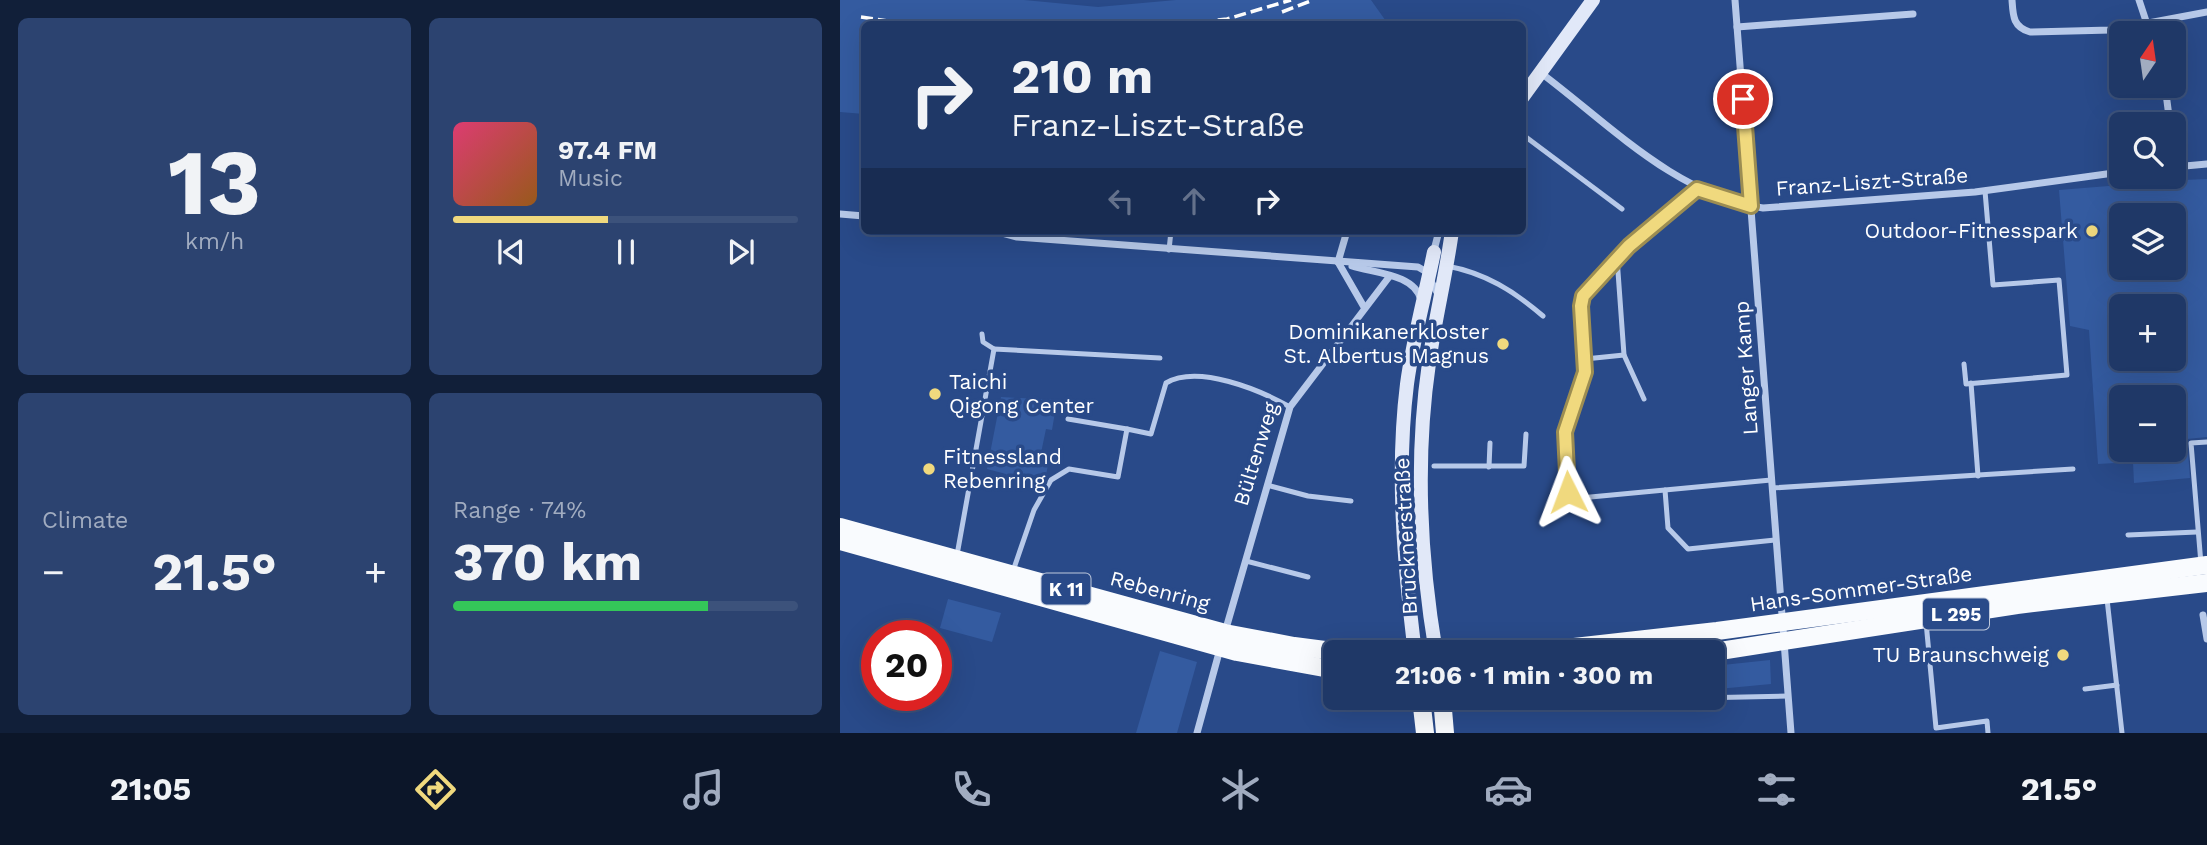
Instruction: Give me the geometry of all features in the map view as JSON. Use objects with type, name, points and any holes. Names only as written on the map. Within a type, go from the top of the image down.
[{"type":"main road","points":[[1526,93],[1592,0]]},
{"type":"main road","points":[[1450,250],[1452,235]]},
{"type":"main road","name":"Brucknerstraße","points":[[1434,640],[1420,481],[1429,362],[1450,250]]},
{"type":"main road","points":[[1427,275],[1434,252]]},
{"type":"main road","name":"Brucknerstraße","points":[[1414,640],[1406,547],[1403,456],[1407,386],[1427,275]]},
{"type":"main road","name":"Rebenring","points":[[840,527],[955,565],[1323,667]]},
{"type":"main road","name":"Rebenring","points":[[840,541],[1012,574],[1223,640],[1323,650]]},
{"type":"main road","name":"Hans-Sommer-Straße","points":[[1630,640],[2204,565]]},
{"type":"main road","name":"Hans-Sommer-Straße","points":[[1725,650],[1926,618],[2204,584]]},
{"type":"main road","points":[[1422,710],[1425,733]]},
{"type":"main road","points":[[1444,710],[1445,733]]},
{"type":"street","name":"Langer Kamp","points":[[1735,0],[1791,733]]},
{"type":"street","points":[[2012,0],[2014,19],[2020,29],[2030,32],[2109,30]]},
{"type":"street","points":[[2139,0],[2145,21]]},
{"type":"street","points":[[2157,21],[2207,12]]},
{"type":"street","points":[[1737,27],[1913,14]]},
{"type":"street","name":"Franz-Liszt-Straße","points":[[1541,73],[1697,189],[1727,201],[1751,206],[1763,208],[1985,191],[2109,174]]},
{"type":"street","points":[[2186,166],[2207,164]]},
{"type":"street","points":[[840,214],[861,216]]},
{"type":"street","points":[[1010,235],[1169,250],[1253,253],[1427,275]]},
{"type":"street","points":[[1346,235],[1338,262],[1364,307]]},
{"type":"street","points":[[1434,252],[1438,235]]},
{"type":"street","points":[[1409,281],[1440,270],[1450,250]]},
{"type":"street","points":[[1338,262],[1409,281],[1417,288],[1422,305]]},
{"type":"street","points":[[1427,275],[1439,297],[1440,312]]},
{"type":"street","name":"Bültenweg","points":[[1197,733],[1290,407],[1389,276]]},
{"type":"street","points":[[2203,615],[2207,639]]},
{"type":"lane","points":[[1526,137],[1622,209]]},
{"type":"lane","points":[[1697,189],[1617,258],[1583,296],[1581,306],[1585,372],[1565,432],[1568,492],[1580,498],[1665,490],[1978,476],[2073,469]]},
{"type":"lane","points":[[1964,364],[1966,384],[2067,375],[2059,280],[1993,285],[1985,191]]},
{"type":"lane","points":[[1169,250],[1171,235]]},
{"type":"lane","points":[[1617,258],[1624,355],[1644,398]]},
{"type":"lane","points":[[1447,266],[1476,272],[1524,299],[1543,316]]},
{"type":"lane","points":[[982,334],[983,342],[994,349],[1160,358]]},
{"type":"lane","points":[[955,565],[994,349]]},
{"type":"lane","points":[[1585,359],[1624,355]]},
{"type":"lane","points":[[1068,419],[1151,434],[1166,383],[1175,377],[1218,380],[1265,393],[1290,407]]},
{"type":"lane","points":[[1971,383],[1978,476]]},
{"type":"lane","points":[[1012,574],[1034,510],[1051,480],[1069,469],[1118,477],[1127,429]]},
{"type":"lane","points":[[1434,466],[1524,466],[1525,434]]},
{"type":"lane","points":[[2204,584],[2204,565],[2197,531],[2191,443],[2207,442]]},
{"type":"lane","points":[[1489,467],[1490,443]]},
{"type":"lane","points":[[1267,485],[1308,496],[1351,501]]},
{"type":"lane","points":[[1665,490],[1668,528],[1688,549],[1775,540]]},
{"type":"lane","points":[[2128,535],[2197,531]]},
{"type":"lane","points":[[1246,561],[1308,577]]},
{"type":"lane","points":[[2106,596],[2122,733]]},
{"type":"lane","points":[[1926,618],[1936,728],[1987,721],[1988,733]]},
{"type":"lane","points":[[2085,689],[2117,685]]},
{"type":"lane","points":[[1725,697],[1788,696]]},
{"type":"shaded area","points":[[840,0],[1024,0],[1098,7],[1176,0],[1371,0],[1386,21],[861,21],[861,114],[840,112]]},
{"type":"shaded area","points":[[2207,179],[2207,437],[2187,439],[2190,478],[2134,483],[2133,462],[2098,464],[2089,330],[2070,326],[2059,190],[2109,186],[2109,189],[2186,189],[2186,180]]},
{"type":"shaded area","points":[[1001,397],[1057,400],[1052,430],[1046,429],[1041,453],[1050,455],[1046,475],[1006,485],[1006,474],[987,469]]},
{"type":"shaded area","points":[[948,599],[1001,613],[992,642],[952,631],[952,620],[942,620]]},
{"type":"shaded area","points":[[1160,651],[1197,662],[1177,733],[1136,733]]},
{"type":"shaded area","points":[[1770,660],[1771,684],[1725,688],[1725,665]]},
{"type":"railway","points":[[1210,21],[1227,19],[1291,0]]},
{"type":"railway","points":[[1282,12],[1313,0]]},
{"type":"railway","points":[[861,17],[888,21]]},
{"type":"place","name":"Outdoor-Fitnesspark","points":[[2092,231]]},
{"type":"place","name":"Dominikanerkloster St. Albertus Magnus","points":[[1503,344]]},
{"type":"place","name":"Taichi Qigong Center","points":[[935,394]]},
{"type":"place","name":"Fitnessland Rebenring","points":[[929,469]]},
{"type":"place","name":"TU Braunschweig","points":[[2063,655]]},
{"type":"route","points":[[1568,492],[1565,432],[1585,372],[1581,306],[1583,296],[1629,246],[1697,189],[1720,199],[1751,206],[1743,99]]}]
